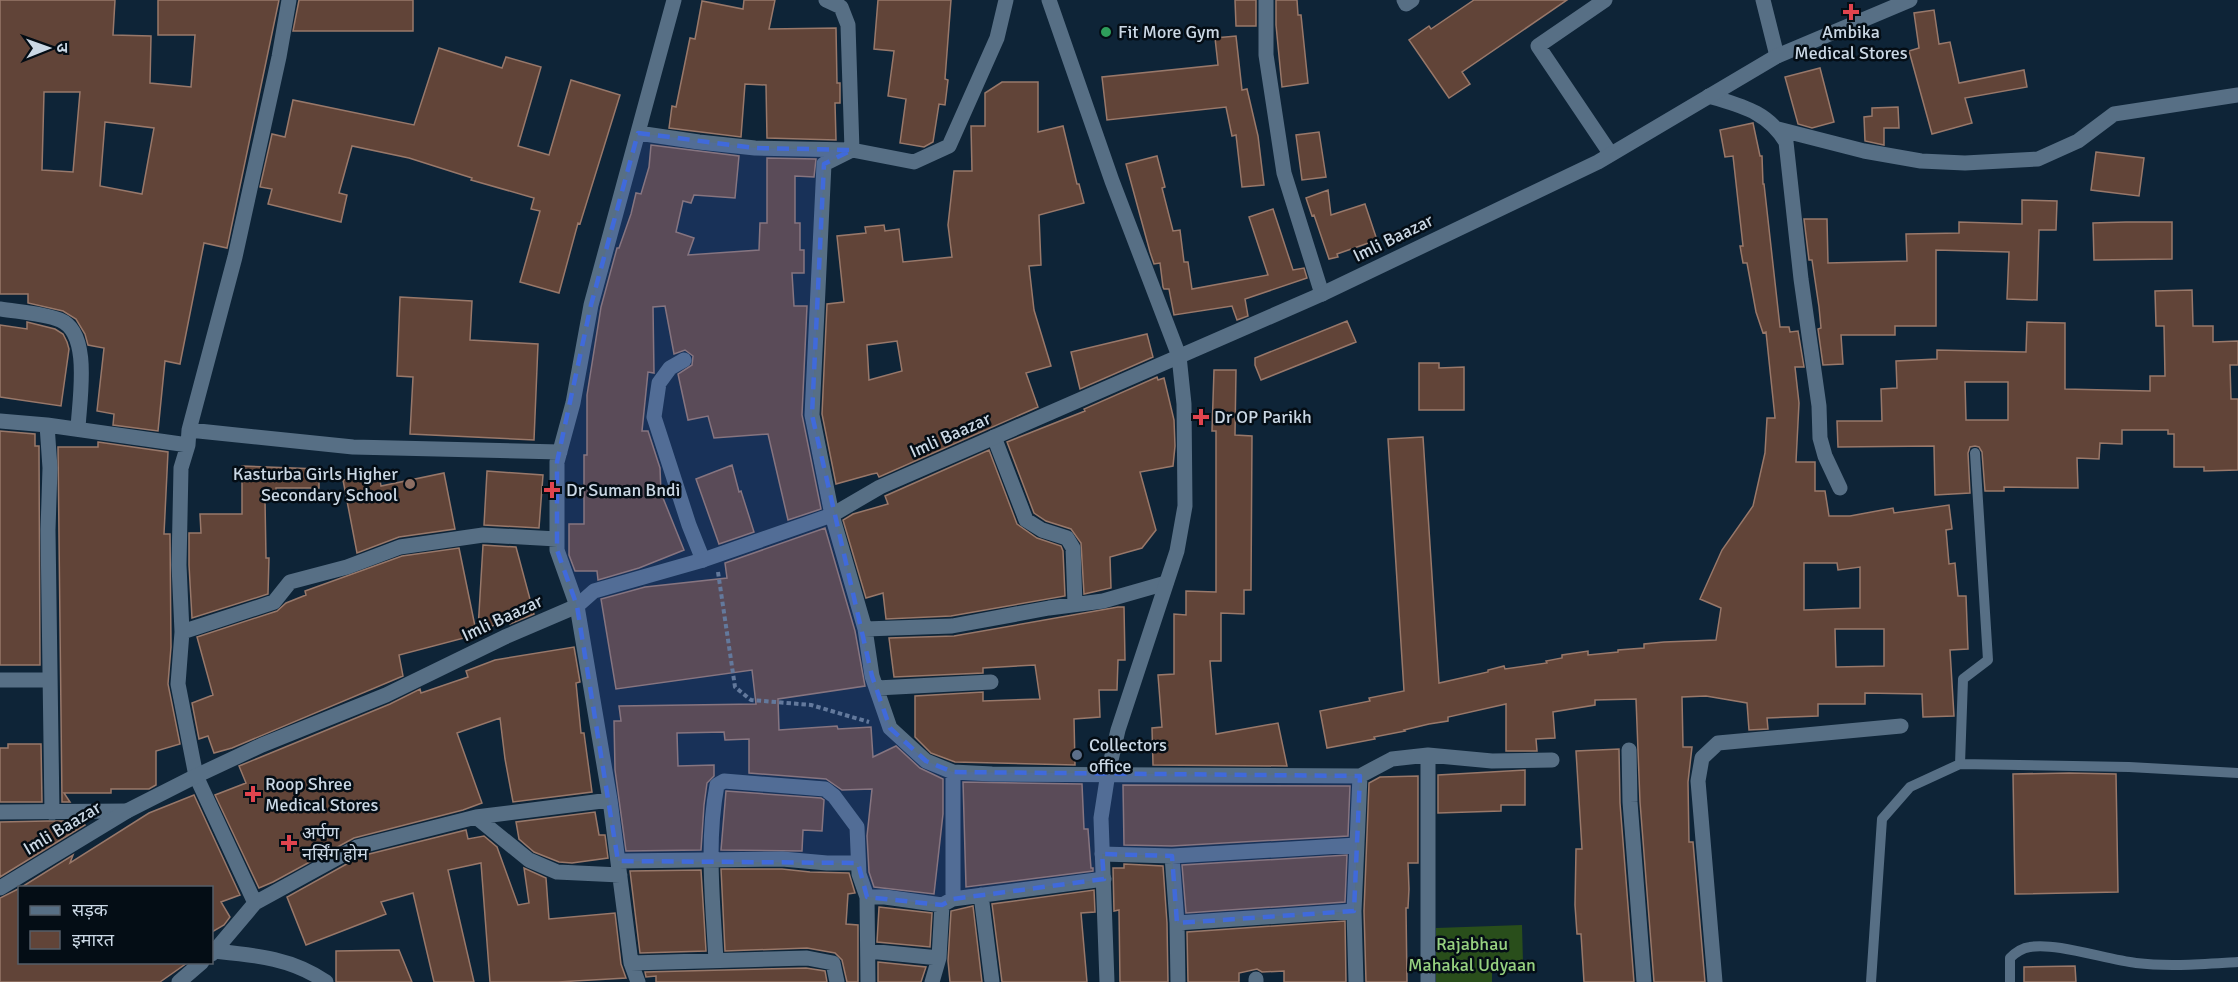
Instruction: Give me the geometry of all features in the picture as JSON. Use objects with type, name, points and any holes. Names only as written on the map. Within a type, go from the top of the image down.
[{"type":"street","points":[[255,903],[196,776],[178,684],[182,632],[179,565],[181,468],[188,445],[189,429],[235,257],[279,57],[289,0]]},
{"type":"street","points":[[638,982],[631,963],[610,800],[577,606],[557,550],[557,462],[573,403],[591,305],[674,0]]},
{"type":"street","points":[[826,0],[841,7],[848,25],[852,150]]},
{"type":"street","points":[[638,133],[755,148],[852,150],[915,162],[949,146],[997,38],[1006,0]]},
{"type":"street","points":[[1049,0],[1112,181],[1179,356],[1184,404],[1185,506],[1177,551],[1118,730],[1101,818],[1107,982]]},
{"type":"street","points":[[1266,0],[1266,55],[1284,173],[1322,294]]},
{"type":"street","points":[[1404,0],[1406,4],[1412,0]]},
{"type":"street","points":[[1605,0],[1538,46],[1610,153]]},
{"type":"street","points":[[1763,0],[1777,56]]},
{"type":"street","name":"Imli Baazar","points":[[0,888],[128,811],[262,745],[386,695],[505,637],[577,606],[594,591],[703,560],[832,515],[880,487],[1322,294],[1598,162],[1777,56],[1909,0]]},
{"type":"street","points":[[1778,129],[1864,151],[1921,161],[1965,163],[2038,159],[2078,141],[2114,114],[2238,95]]},
{"type":"street","points":[[1709,96],[1755,110],[1778,129],[1786,142],[1801,279],[1819,406],[1820,438],[1825,456],[1840,488]]},
{"type":"street","points":[[852,150],[824,164],[812,415],[832,515],[865,630],[872,676],[890,728],[926,761],[954,772],[1360,776],[1392,759],[1428,755],[1492,761],[1552,760]]},
{"type":"street","points":[[0,309],[62,321],[74,331],[81,356],[78,429]]},
{"type":"street","points":[[684,360],[670,368],[659,383],[654,417],[689,525],[703,560]]},
{"type":"street","points":[[0,421],[47,425],[188,445]]},
{"type":"street","points":[[47,425],[50,468],[49,680],[52,813]]},
{"type":"street","points":[[189,429],[353,447],[560,452]]},
{"type":"street","points":[[994,437],[1020,510],[1026,520],[1042,530],[1067,538],[1073,548],[1076,604]]},
{"type":"street","points":[[182,632],[274,602],[290,582],[347,567],[400,547],[483,535],[557,539]]},
{"type":"street","points":[[865,630],[952,626],[1103,601],[1166,582]]},
{"type":"street","points":[[0,680],[49,680]]},
{"type":"street","points":[[877,688],[991,682]]},
{"type":"street","points":[[1715,982],[1698,782],[1702,758],[1718,743],[1901,726]]},
{"type":"street","points":[[1629,750],[1630,802],[1644,982]]},
{"type":"street","points":[[1428,755],[1428,982]]},
{"type":"street","points":[[932,982],[939,958],[948,902],[954,772]]},
{"type":"street","points":[[1356,982],[1354,911],[1360,776]]},
{"type":"street","points":[[716,961],[711,859],[717,785],[724,781],[825,789],[834,796],[856,827],[859,874],[867,897],[868,982]]},
{"type":"street","points":[[213,953],[255,903],[357,847],[476,817],[610,800]]},
{"type":"street","points":[[0,812],[128,811]]},
{"type":"street","points":[[476,817],[529,860],[557,872],[711,859],[782,859],[858,863]]},
{"type":"street","points":[[1102,854],[1172,856],[1357,845]]},
{"type":"street","points":[[1172,856],[1177,923],[1178,982]]},
{"type":"street","points":[[867,897],[948,902],[981,895],[1104,879]]},
{"type":"street","points":[[981,895],[992,982]]},
{"type":"street","points":[[1177,923],[1354,911]]},
{"type":"street","points":[[868,951],[939,958]]},
{"type":"street","points":[[213,953],[264,956],[283,960],[316,974],[326,982]]},
{"type":"street","points":[[631,963],[807,958],[833,963],[837,982]]},
{"type":"street","points":[[179,982],[201,964]]},
{"type":"lane","points":[[1960,764],[1963,679],[1988,660],[1975,453]]},
{"type":"lane","points":[[1871,982],[1882,819],[1910,787],[1960,764],[2129,767],[2238,773]]},
{"type":"lane","points":[[2010,982],[2010,958],[2016,952],[2031,946],[2049,947],[2134,963],[2160,965],[2238,962]]},
{"type":"path","points":[[718,571],[735,687],[751,699],[811,705],[890,728]]},
{"type":"highlighted area","points":[[638,133],[755,148],[852,150],[824,164],[812,415],[872,676],[890,728],[926,761],[953,772],[1360,776],[1354,911],[1177,923],[1172,856],[1102,854],[1104,879],[953,899],[942,905],[867,897],[858,863],[618,861],[577,606],[557,550],[557,462],[591,305]]},
{"type":"green space","name":"Rajabhau Mahakal Udyaan","points":[[1522,925],[1523,963],[1492,973],[1492,982],[1436,982],[1436,928]]},
{"type":"building","points":[[0,0],[115,0],[113,35],[151,36],[150,83],[191,87],[195,35],[158,35],[158,0],[279,0],[227,248],[204,243],[180,364],[165,361],[158,431],[113,425],[114,414],[97,411],[104,348],[88,345],[85,334],[76,319],[63,311],[28,303],[28,294],[0,294]],"holes":[[[44,92],[80,92],[73,172],[42,170]],[[105,122],[154,128],[142,194],[100,186]]]},
{"type":"building","points":[[299,0],[413,0],[413,31],[293,31]]},
{"type":"building","points":[[744,0],[775,0],[769,29],[836,28],[837,83],[840,83],[840,103],[835,103],[836,140],[767,138],[766,85],[745,84],[741,137],[669,128],[672,106],[676,107],[690,38],[695,39],[702,1],[743,9]]},
{"type":"building","points":[[878,0],[951,0],[945,105],[939,104],[933,142],[924,147],[900,143],[906,99],[888,96],[894,51],[874,49]]},
{"type":"building","points":[[1235,0],[1256,0],[1256,26],[1236,26]]},
{"type":"building","points":[[1276,0],[1297,0],[1298,15],[1301,15],[1308,83],[1282,87]]},
{"type":"building","points":[[1474,0],[1567,0],[1462,72],[1470,84],[1449,98],[1409,40],[1429,26],[1431,29]]},
{"type":"building","points":[[1934,10],[1939,44],[1950,42],[1959,83],[2024,70],[2027,87],[1965,98],[1972,123],[1932,134],[1909,51],[1919,48],[1914,13]]},
{"type":"building","points":[[1236,36],[1242,90],[1247,89],[1258,136],[1264,185],[1242,187],[1236,135],[1232,136],[1226,107],[1107,120],[1102,77],[1218,65],[1215,38]]},
{"type":"building","points":[[439,48],[502,68],[506,57],[541,67],[518,146],[549,155],[571,80],[620,95],[580,224],[578,223],[559,293],[520,282],[540,211],[531,209],[534,198],[471,180],[472,178],[409,158],[352,146],[339,193],[347,195],[341,222],[268,204],[272,189],[260,187],[272,134],[285,137],[293,100],[414,125]]},
{"type":"building","points":[[1820,68],[1834,122],[1812,128],[1798,124],[1785,77]]},
{"type":"building","points":[[1002,82],[1038,82],[1038,132],[1063,126],[1084,203],[1039,215],[1041,265],[1029,266],[1034,310],[1051,366],[1026,373],[1038,407],[879,477],[877,473],[836,484],[822,414],[827,304],[844,302],[837,236],[866,233],[865,227],[884,225],[885,231],[899,229],[903,262],[952,257],[948,225],[954,171],[972,171],[971,126],[985,126],[985,93]],"holes":[[[897,341],[902,371],[869,380],[867,345]]]},
{"type":"building","points":[[1898,107],[1899,128],[1884,128],[1884,145],[1865,141],[1864,117],[1872,116],[1872,108]]},
{"type":"building","points":[[1753,123],[1760,156],[1762,156],[1763,184],[1780,327],[1789,327],[1790,332],[1798,331],[1804,367],[1795,367],[1799,403],[1796,462],[1815,462],[1815,491],[1825,491],[1829,516],[1850,516],[1893,508],[1894,513],[1949,505],[1952,529],[1946,530],[1949,564],[1955,563],[1958,596],[1966,596],[1968,649],[1950,650],[1954,716],[1923,717],[1922,694],[1865,693],[1865,704],[1818,704],[1818,716],[1767,718],[1768,729],[1749,730],[1747,703],[1706,696],[1682,697],[1683,747],[1692,747],[1688,782],[1689,842],[1693,842],[1705,982],[1654,982],[1640,802],[1636,699],[1595,700],[1595,705],[1553,712],[1555,738],[1536,739],[1537,751],[1506,751],[1506,704],[1448,717],[1448,721],[1374,737],[1375,739],[1327,748],[1320,711],[1370,701],[1369,698],[1404,691],[1388,439],[1423,437],[1439,683],[1504,666],[1505,669],[1547,663],[1546,661],[1562,658],[1562,655],[1588,651],[1588,655],[1618,652],[1618,650],[1644,648],[1644,644],[1664,642],[1716,640],[1721,608],[1700,599],[1722,550],[1753,506],[1765,453],[1767,418],[1775,418],[1766,332],[1763,333],[1756,312],[1747,263],[1743,263],[1740,246],[1743,246],[1733,156],[1725,157],[1720,130]],"holes":[[[1804,563],[1837,563],[1838,570],[1860,567],[1860,608],[1804,610]],[[1835,629],[1884,629],[1884,666],[1836,667]]]},
{"type":"building","points":[[1319,132],[1326,177],[1302,180],[1296,135]]},
{"type":"building","points":[[651,145],[739,156],[735,198],[694,195],[691,203],[683,201],[676,232],[694,238],[688,255],[759,250],[760,223],[767,223],[767,158],[816,159],[814,177],[795,176],[795,223],[800,223],[800,250],[804,250],[804,273],[792,273],[794,306],[807,306],[802,415],[821,509],[788,520],[768,434],[714,438],[708,416],[688,420],[678,374],[692,365],[693,356],[685,350],[674,354],[665,306],[653,307],[654,373],[648,372],[642,431],[648,431],[660,468],[661,493],[684,550],[639,568],[598,580],[597,571],[575,571],[569,555],[569,524],[584,524],[587,395],[601,307],[617,248],[619,248],[631,214],[636,193],[641,194],[649,167]]},
{"type":"building","points":[[2096,152],[2144,158],[2139,196],[2091,190]]},
{"type":"building","points":[[1157,156],[1173,231],[1180,230],[1184,262],[1188,262],[1192,289],[1268,275],[1249,217],[1273,209],[1293,270],[1304,268],[1307,278],[1245,299],[1248,316],[1237,320],[1232,306],[1174,315],[1169,289],[1163,287],[1160,263],[1154,264],[1150,252],[1126,164]]},
{"type":"building","points":[[1328,190],[1331,215],[1365,204],[1377,240],[1329,259],[1306,198]]},
{"type":"building","points":[[2022,200],[2057,201],[2056,230],[2039,230],[2037,300],[2007,299],[2009,252],[1936,250],[1936,326],[1895,326],[1895,335],[1841,335],[1843,364],[1823,365],[1818,329],[1821,328],[1819,307],[1812,260],[1809,260],[1804,219],[1827,219],[1828,263],[1907,261],[1906,234],[1959,233],[1959,222],[2022,224]]},
{"type":"building","points":[[2172,222],[2172,259],[2094,260],[2093,223]]},
{"type":"building","points":[[2192,290],[2193,326],[2213,326],[2213,342],[2238,341],[2238,365],[2230,365],[2231,399],[2238,399],[2238,470],[2204,471],[2204,467],[2174,467],[2174,434],[2168,434],[2168,430],[2122,430],[2122,444],[2100,443],[2099,459],[2077,458],[2078,488],[2004,487],[2004,491],[1985,491],[1982,452],[1979,447],[1975,446],[1970,447],[1968,453],[1970,493],[1935,495],[1934,446],[1838,447],[1837,421],[1882,421],[1881,389],[1897,388],[1896,361],[1937,359],[1937,350],[2026,352],[2027,322],[2065,323],[2065,389],[2150,391],[2150,376],[2165,376],[2164,326],[2156,326],[2155,291]],"holes":[[[1965,382],[2008,382],[2008,420],[1966,420]]]},
{"type":"building","points":[[400,297],[472,301],[470,340],[538,344],[534,440],[410,434],[413,377],[397,376]]},
{"type":"building","points":[[1347,321],[1356,342],[1261,380],[1255,365],[1255,358]]},
{"type":"building","points":[[27,322],[55,329],[63,334],[67,342],[69,349],[61,406],[0,397],[0,325],[27,329]]},
{"type":"building","points":[[1147,334],[1153,357],[1080,389],[1071,352]]},
{"type":"building","points":[[1419,363],[1439,363],[1439,368],[1464,367],[1464,410],[1419,410]]},
{"type":"building","points":[[1214,370],[1236,370],[1235,435],[1252,436],[1251,590],[1244,590],[1244,614],[1221,613],[1221,661],[1210,661],[1216,734],[1278,723],[1287,766],[1153,765],[1152,728],[1162,727],[1158,675],[1174,674],[1174,614],[1186,615],[1186,591],[1216,592],[1216,431],[1212,431]]},
{"type":"building","points":[[1157,377],[1158,380],[1164,378],[1174,420],[1175,446],[1173,466],[1140,472],[1156,530],[1142,548],[1110,557],[1111,588],[1084,594],[1081,543],[1071,529],[1046,521],[1034,513],[1007,442],[1085,411],[1084,409]]},
{"type":"building","points":[[0,431],[35,434],[35,446],[39,446],[40,665],[0,665]]},
{"type":"building","points":[[98,442],[168,452],[164,534],[170,534],[171,647],[168,684],[180,744],[156,751],[156,785],[149,789],[111,789],[111,793],[64,793],[70,802],[62,802],[58,447],[98,447]]},
{"type":"building","points":[[989,450],[1017,524],[1037,538],[1061,546],[1065,596],[951,616],[886,619],[883,593],[866,598],[843,520],[853,514],[888,504],[885,496]]},
{"type":"building","points":[[732,465],[754,532],[719,544],[696,479]]},
{"type":"building","points":[[242,466],[319,469],[319,488],[276,488],[275,501],[265,500],[266,558],[269,558],[268,594],[192,618],[189,533],[201,533],[200,514],[242,514]]},
{"type":"building","points":[[487,471],[543,475],[539,528],[484,525]]},
{"type":"building","points":[[444,473],[455,529],[399,537],[357,553],[343,480],[379,474],[381,486]]},
{"type":"building","points":[[825,528],[855,631],[865,686],[778,699],[779,730],[837,726],[838,729],[871,727],[873,757],[896,746],[920,768],[943,779],[943,814],[934,894],[874,887],[869,872],[867,836],[872,789],[842,790],[826,779],[749,773],[749,739],[725,740],[724,732],[677,733],[678,766],[714,765],[714,776],[707,783],[701,850],[626,851],[615,770],[614,721],[621,721],[619,706],[756,704],[752,670],[616,689],[601,599],[645,587],[727,578],[725,563]]},
{"type":"building","points":[[483,545],[516,547],[534,614],[510,624],[509,621],[478,630]]},
{"type":"building","points":[[459,548],[476,631],[463,634],[464,638],[399,655],[403,676],[232,748],[214,753],[208,736],[199,739],[192,703],[213,695],[197,637],[277,611],[286,603],[306,595],[305,591],[402,556]]},
{"type":"building","points":[[1124,607],[1125,660],[1118,660],[1117,690],[1099,690],[1100,717],[1074,719],[1075,765],[955,762],[931,753],[915,737],[915,696],[983,692],[983,701],[1040,699],[1035,665],[983,668],[983,673],[894,677],[889,638],[954,636]]},
{"type":"building","points":[[574,647],[580,682],[576,683],[581,733],[584,733],[592,792],[513,802],[500,718],[457,733],[482,803],[354,838],[259,888],[215,795],[246,783],[239,766],[390,704],[420,689],[421,693],[468,677],[466,671],[495,660]]},
{"type":"building","points":[[8,744],[41,744],[42,802],[0,802],[0,748],[8,748]]},
{"type":"building","points":[[1619,749],[1620,803],[1634,982],[1584,982],[1581,934],[1577,934],[1575,905],[1576,849],[1582,849],[1576,751]]},
{"type":"building","points":[[1525,770],[1525,805],[1501,805],[1501,811],[1438,813],[1438,775]]},
{"type":"building","points":[[2013,774],[2116,774],[2118,892],[2015,894]]},
{"type":"building","points":[[1418,776],[1418,863],[1408,863],[1407,982],[1366,982],[1364,911],[1369,783],[1380,777]]},
{"type":"building","points":[[963,782],[1082,784],[1084,829],[1088,829],[1093,871],[966,887]]},
{"type":"building","points":[[1123,785],[1350,786],[1348,836],[1172,846],[1124,845]]},
{"type":"building","points":[[726,791],[821,798],[824,800],[822,831],[803,830],[802,851],[721,850]]},
{"type":"building","points":[[194,795],[240,895],[221,902],[230,917],[224,925],[213,931],[213,886],[23,886],[73,855],[70,863],[149,813]]},
{"type":"building","points":[[595,812],[599,835],[605,835],[608,858],[572,863],[559,862],[534,852],[519,839],[516,822]]},
{"type":"building","points":[[82,821],[85,825],[0,877],[0,822]]},
{"type":"building","points":[[466,830],[468,839],[484,836],[497,847],[518,905],[529,903],[524,868],[546,878],[549,919],[615,913],[621,964],[626,978],[558,982],[490,982],[481,863],[448,870],[474,982],[434,982],[413,893],[381,902],[386,914],[306,945],[287,897],[361,856]]},
{"type":"building","points":[[1347,855],[1345,902],[1186,913],[1182,865]]},
{"type":"building","points":[[1124,864],[1163,866],[1168,982],[1120,982],[1119,910],[1114,911],[1113,868],[1124,868]]},
{"type":"building","points":[[721,869],[782,869],[849,873],[855,893],[848,894],[846,924],[858,925],[858,982],[847,982],[842,960],[835,953],[807,948],[725,951]]},
{"type":"building","points":[[701,870],[706,951],[640,953],[630,871]]},
{"type":"building","points":[[18,889],[18,964],[186,964],[160,982],[0,982],[0,898]]},
{"type":"building","points":[[1094,890],[1095,912],[1081,913],[1087,982],[1002,982],[992,904]]},
{"type":"building","points":[[973,906],[982,982],[950,982],[948,961],[951,911]]},
{"type":"building","points":[[879,907],[932,913],[930,947],[877,942]]},
{"type":"building","points":[[1345,921],[1346,982],[1284,982],[1284,971],[1262,972],[1257,969],[1239,973],[1239,982],[1188,982],[1187,932]]},
{"type":"building","points":[[399,950],[412,982],[336,982],[336,951]]},
{"type":"building","points":[[878,962],[926,967],[921,982],[878,982]]},
{"type":"building","points":[[2075,966],[2076,982],[2024,982],[2024,967]]},
{"type":"building","points":[[806,968],[825,971],[827,982],[656,982],[656,976],[646,977],[645,972]]},
{"type":"place","name":"Ambika Medical Stores","points":[[1851,12]]},
{"type":"place","name":"Fit More Gym","points":[[1106,32]]},
{"type":"place","name":"Dr OP Parikh","points":[[1201,417]]},
{"type":"place","name":"Kasturba Girls Higher Secondary School","points":[[410,484]]},
{"type":"place","name":"Dr Suman Bndi","points":[[552,490]]},
{"type":"place","name":"Collectors office","points":[[1077,755]]},
{"type":"place","name":"Roop Shree Medical Stores","points":[[253,794]]},
{"type":"place","name":"अर्पण नर्सिंग होम","points":[[289,843]]}]
